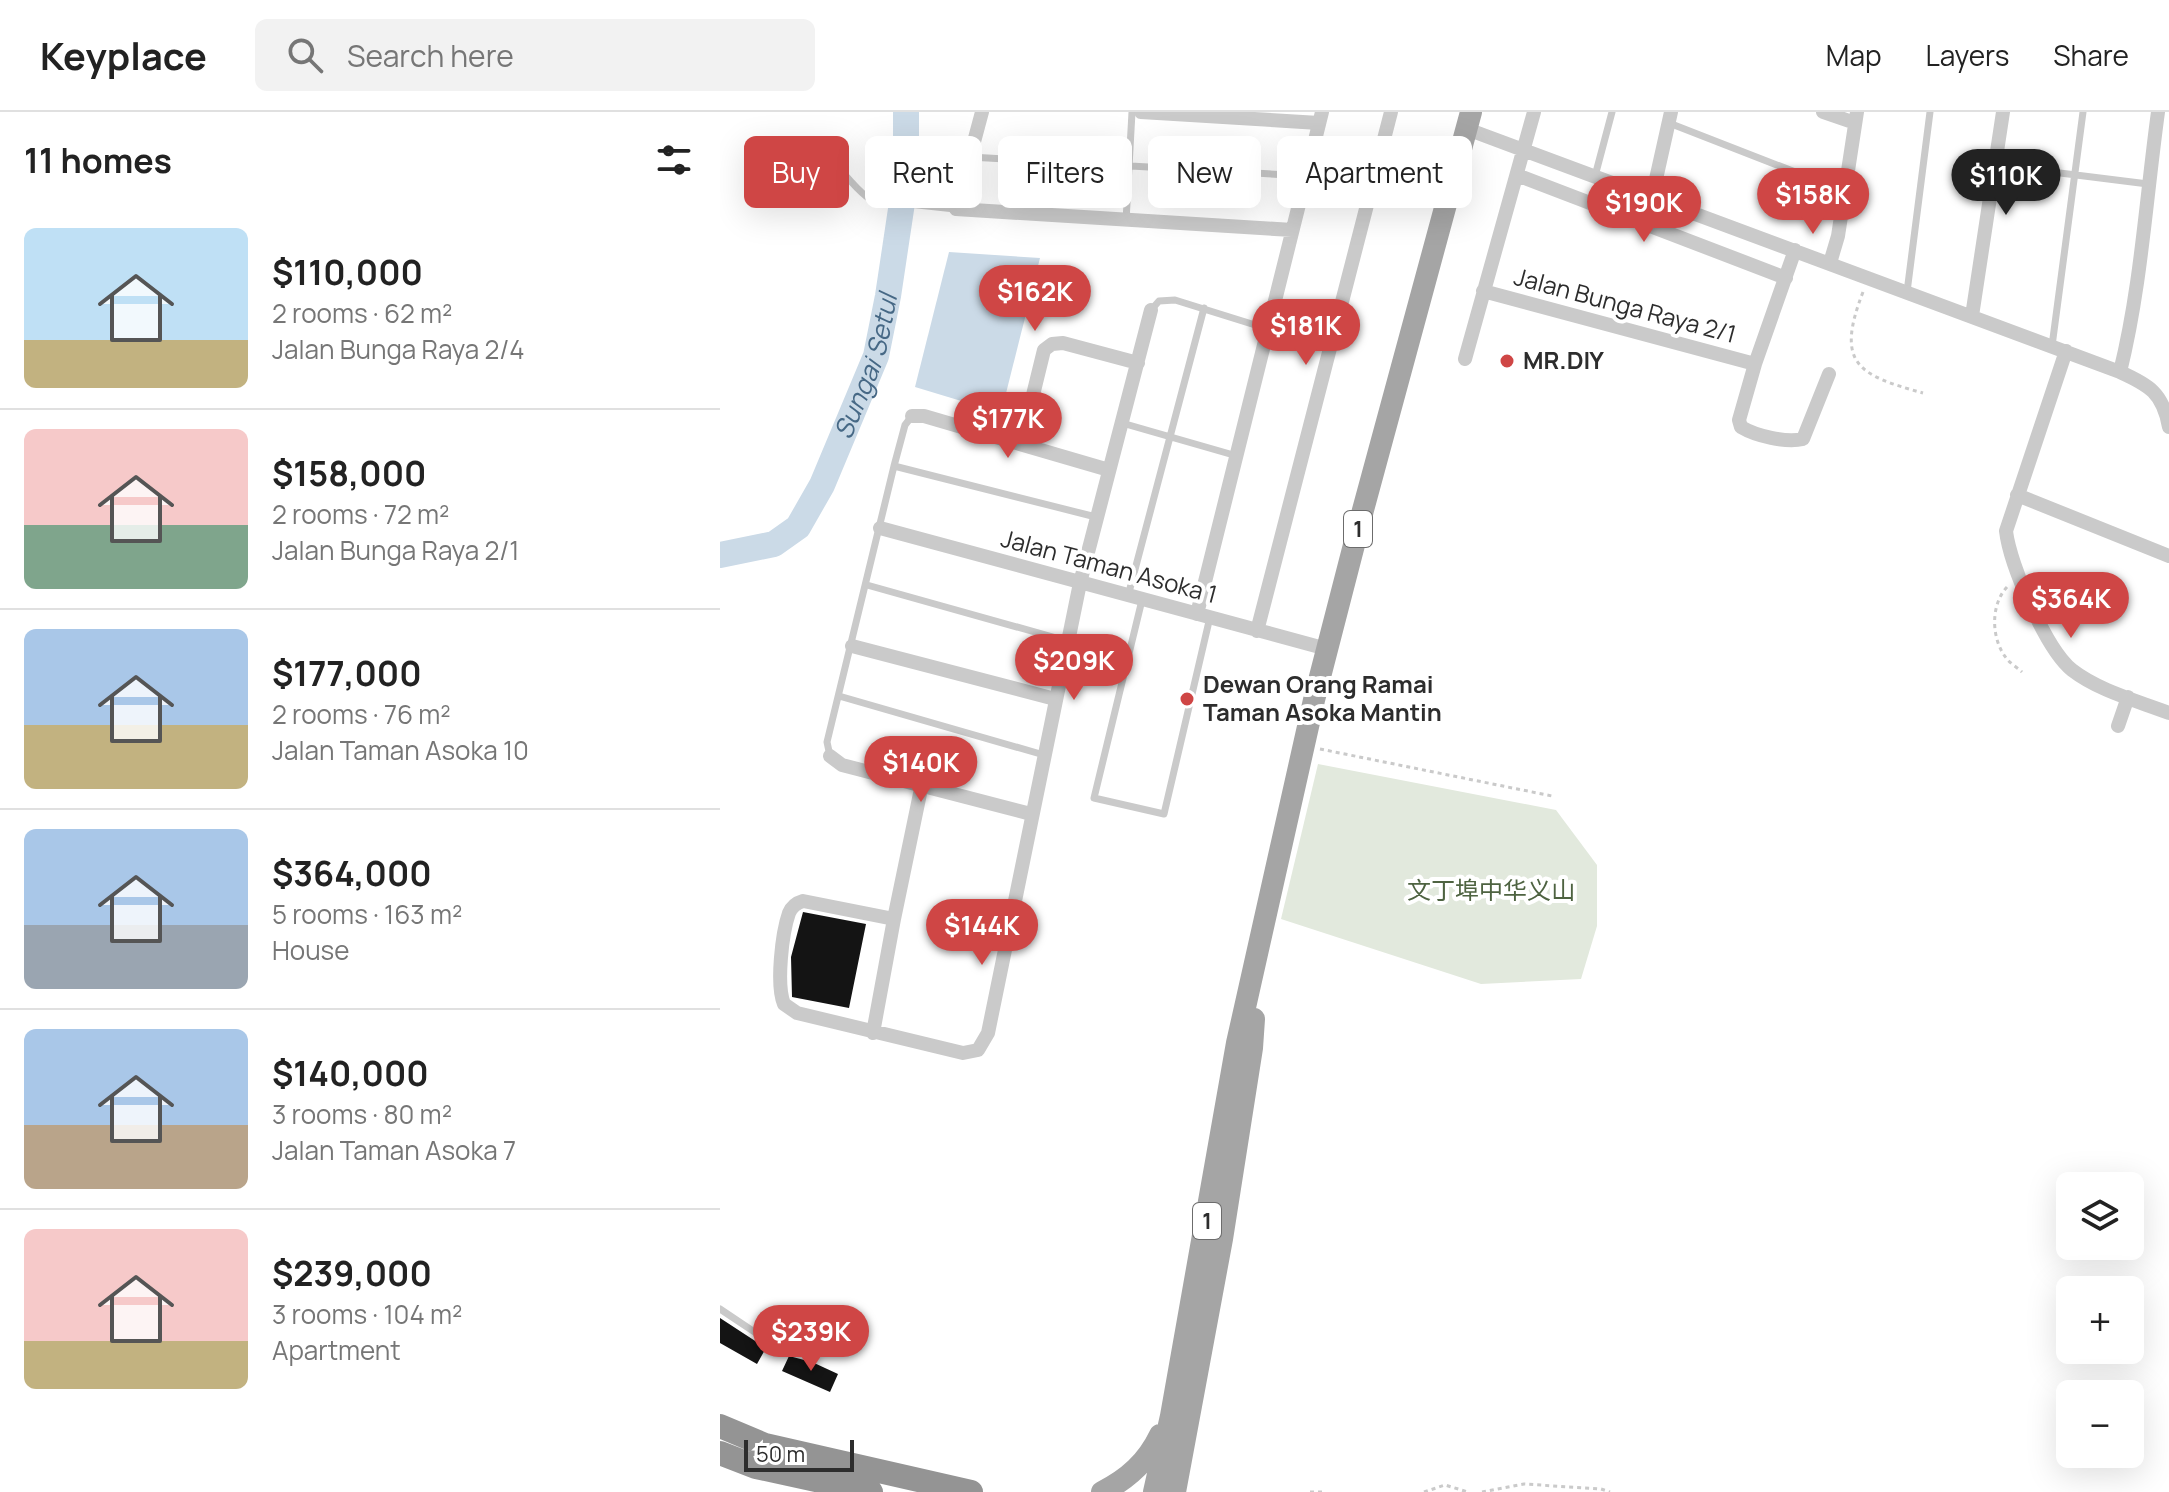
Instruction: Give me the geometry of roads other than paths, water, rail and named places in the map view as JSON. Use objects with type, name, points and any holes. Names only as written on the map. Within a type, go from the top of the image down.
[{"type":"highway","points":[[720,1426],[765,1445],[971,1492]]},
{"type":"highway","points":[[720,1453],[756,1467],[871,1492]]},
{"type":"main road","name":"1","points":[[1154,1492],[1171,1416],[1237,1043],[1304,746],[1327,649],[1469,120]]},
{"type":"main road","name":"1","points":[[1175,1492],[1222,1239],[1252,1048],[1259,950]]},
{"type":"main road","points":[[1102,1492],[1117,1485],[1152,1452],[1171,1416]]},
{"type":"street","points":[[976,136],[982,112]]},
{"type":"street","points":[[1151,112],[1320,117]]},
{"type":"street","points":[[1257,631],[1391,112]]},
{"type":"street","name":"Jalan Bunga Raya 2/1","points":[[1465,359],[1534,112]]},
{"type":"street","points":[[1823,112],[1856,118],[1846,192],[1830,263]]},
{"type":"street","points":[[1972,316],[2003,112]]},
{"type":"street","points":[[2120,372],[2134,296],[2158,112]]},
{"type":"street","points":[[1652,197],[1670,117]]},
{"type":"street","points":[[1469,120],[1524,150],[2120,372],[2143,383],[2159,397],[2169,427]]},
{"type":"street","points":[[1517,175],[1786,278]]},
{"type":"street","points":[[1203,615],[1237,456],[1298,208]]},
{"type":"street","points":[[956,209],[1292,230]]},
{"type":"street","name":"Jalan Bunga Raya 2/1","points":[[1795,250],[1755,364],[1739,420],[1741,427],[1794,441],[1806,436],[1829,374]]},
{"type":"street","name":"Jalan Bunga Raya 2/1","points":[[1483,291],[1755,364]]},
{"type":"street","points":[[894,919],[803,901],[795,903],[789,911],[782,949],[784,1004],[797,1013],[873,1033],[972,1053],[983,1044],[988,1033],[1080,583],[1151,310]]},
{"type":"street","points":[[1021,444],[1044,350],[1052,344],[1063,343],[1138,363]]},
{"type":"street","points":[[2059,348],[2006,531],[2008,551],[2053,647],[2070,668],[2089,681],[2169,713]]},
{"type":"street","points":[[912,416],[924,416],[1109,470]]},
{"type":"street","points":[[2017,495],[2169,556]]},
{"type":"street","name":"Jalan Taman Asoka 1","points":[[880,528],[1327,649]]},
{"type":"street","points":[[852,646],[1055,699]]},
{"type":"street","points":[[2118,726],[2128,697]]},
{"type":"street","points":[[830,756],[842,765],[1031,814]]},
{"type":"street","points":[[873,1033],[922,784]]},
{"type":"lane","points":[[1131,136],[1132,112]]},
{"type":"lane","points":[[1595,176],[1612,112]]},
{"type":"lane","points":[[1907,292],[1930,112]]},
{"type":"lane","points":[[2059,348],[2083,112]]},
{"type":"lane","points":[[1670,117],[1846,192]]},
{"type":"lane","points":[[1995,165],[2148,184]]},
{"type":"lane","points":[[1132,166],[1277,174]]},
{"type":"lane","points":[[849,180],[859,192],[881,202],[956,209]]},
{"type":"lane","points":[[1126,221],[1127,208]]},
{"type":"lane","points":[[1151,310],[1159,301],[1175,300],[1268,329]]},
{"type":"lane","points":[[1275,301],[1338,317]]},
{"type":"lane","points":[[1203,615],[1164,814],[1094,798],[1135,598],[1204,308]]},
{"type":"lane","points":[[830,756],[827,742],[894,466],[905,425],[912,416]]},
{"type":"lane","points":[[1122,423],[1237,456]]},
{"type":"lane","points":[[894,466],[1096,517]]},
{"type":"lane","points":[[867,585],[1067,641]]},
{"type":"lane","points":[[839,696],[1044,755]]},
{"type":"lane","points":[[720,1309],[774,1345],[811,1356]]},
{"type":"water","points":[[949,252],[1040,258],[1001,413],[915,387]]},
{"type":"waterway","name":"Sungai Setul","points":[[720,555],[774,544],[798,527],[822,485],[876,356],[906,176],[906,112]]},
{"type":"place","name":"MR.DIY","points":[[1507,361]]},
{"type":"place","name":"Dewan Orang Ramai Taman Asoka Mantin","points":[[1187,699]]},
{"type":"park label","name":"文丁埠中华义山","points":[[1491,891]]}]
